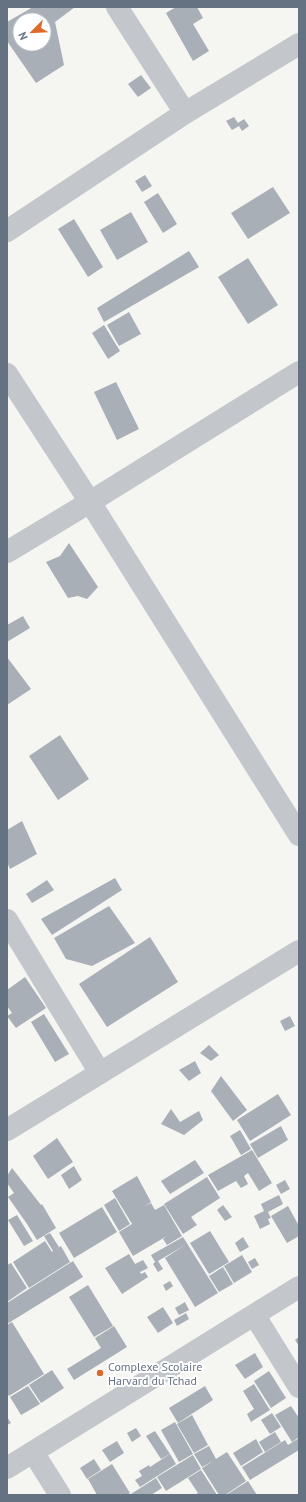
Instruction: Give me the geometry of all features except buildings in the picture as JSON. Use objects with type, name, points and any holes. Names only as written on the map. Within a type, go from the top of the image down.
[{"type":"street","points":[[117,7],[185,113]]},
{"type":"street","points":[[7,231],[185,113],[299,44]]},
{"type":"street","points":[[7,552],[299,372]]},
{"type":"street","points":[[7,374],[90,502],[299,835]]},
{"type":"street","points":[[7,920],[100,1073]]},
{"type":"street","points":[[7,1130],[299,951]]},
{"type":"street","points":[[7,1468],[255,1316],[299,1287]]},
{"type":"street","points":[[255,1316],[299,1387]]},
{"type":"street","points":[[33,1452],[60,1495]]},
{"type":"place","name":"Complexe Scolaire Harvard du Tchad","points":[[100,1373]]}]
